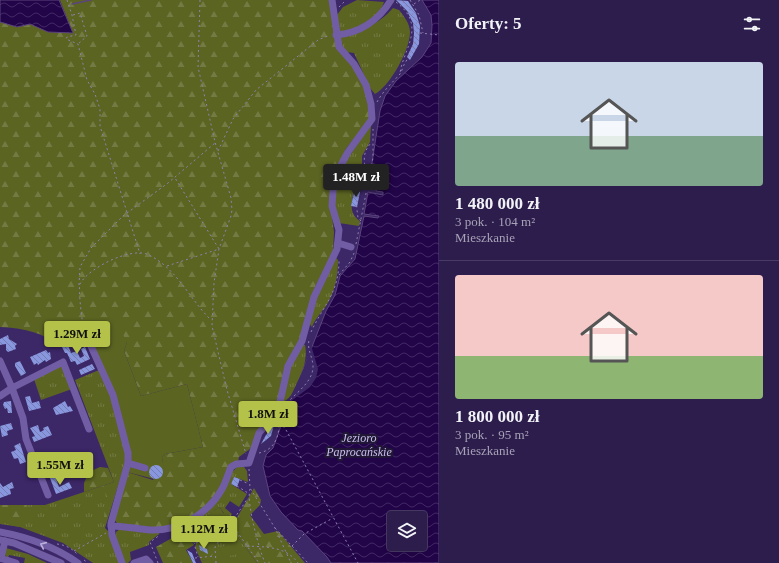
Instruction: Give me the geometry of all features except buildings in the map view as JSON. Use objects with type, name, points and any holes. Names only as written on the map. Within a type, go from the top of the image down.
[{"type":"street","points":[[111,528],[156,530],[183,524],[195,518],[213,502],[222,488],[231,467],[236,464],[249,463],[258,433],[278,411],[288,366],[302,341],[314,297],[337,246],[340,230],[332,206],[335,182],[340,167],[348,152],[370,124],[373,112],[366,85],[354,64],[339,47],[332,0]]},
{"type":"street","points":[[336,35],[350,33],[373,22],[380,17],[392,0]]},
{"type":"street","points":[[337,246],[352,247]]},
{"type":"street","points":[[86,335],[113,395],[128,452],[128,463],[111,517],[111,528],[122,563]]},
{"type":"street","points":[[0,361],[23,418],[26,439],[48,494]]},
{"type":"street","points":[[0,396],[12,388],[63,362],[89,429]]},
{"type":"street","points":[[128,463],[145,468]]},
{"type":"street","points":[[0,532],[28,539],[65,555],[78,563]]},
{"type":"street","points":[[16,563],[1,558],[2,541],[14,543],[61,563]]},
{"type":"street","points":[[136,563],[142,559],[150,562]]},
{"type":"path","points":[[67,0],[76,35],[67,37],[66,39],[78,44]]},
{"type":"path","points":[[200,0],[198,67],[215,142],[231,198],[232,210],[219,249],[214,283],[212,320],[215,344],[249,463],[250,488],[275,528],[291,563]]},
{"type":"path","points":[[335,15],[337,9],[346,0]]},
{"type":"path","points":[[392,0],[404,10],[414,33],[401,65],[400,74]]},
{"type":"path","points":[[378,100],[400,74],[415,47],[418,37],[416,24],[412,13],[401,0]]},
{"type":"path","points":[[410,0],[419,15],[423,33]]},
{"type":"path","points":[[413,4],[420,0]]},
{"type":"path","points":[[72,15],[80,13],[87,32],[87,36],[78,44]]},
{"type":"path","points":[[420,33],[439,35]]},
{"type":"path","points":[[218,151],[233,119],[256,90],[318,40],[326,35],[336,35]]},
{"type":"path","points":[[78,44],[87,80],[95,94],[100,109],[100,126],[140,254]]},
{"type":"path","points":[[252,453],[257,454],[270,450],[275,442],[279,423],[278,411],[311,376],[313,366],[308,347],[310,335],[328,304],[339,275],[350,262],[355,252],[373,158],[372,119]]},
{"type":"path","points":[[86,335],[81,319],[79,286],[80,267],[91,248],[128,212],[175,178],[215,142]]},
{"type":"path","points":[[361,221],[358,218],[356,208],[359,191],[366,180],[364,161],[368,146],[372,142]]},
{"type":"path","points":[[175,178],[219,249]]},
{"type":"path","points":[[335,182],[359,186]]},
{"type":"path","points":[[364,187],[368,188]]},
{"type":"path","points":[[337,246],[339,275]]},
{"type":"path","points":[[167,266],[219,249]]},
{"type":"path","points":[[79,286],[85,277],[108,262],[131,253],[148,254],[167,266],[212,320]]},
{"type":"path","points":[[279,423],[285,428],[358,563]]},
{"type":"path","points":[[240,480],[249,484]]},
{"type":"path","points":[[237,486],[248,493]]},
{"type":"path","points":[[250,488],[248,497],[259,546],[265,563]]},
{"type":"path","points":[[216,563],[214,556],[215,547],[248,497]]},
{"type":"path","points":[[292,546],[304,534],[333,518]]},
{"type":"path","points":[[230,523],[259,563]]},
{"type":"path","points":[[73,553],[111,528]]},
{"type":"path","points":[[183,528],[187,531],[195,544],[198,557]]},
{"type":"path","points":[[275,528],[308,563]]},
{"type":"path","points":[[195,544],[218,534],[222,535]]},
{"type":"path","points":[[156,540],[150,542],[158,563]]},
{"type":"path","points":[[247,546],[276,548],[287,553],[298,563]]},
{"type":"path","points":[[195,558],[214,556]]},
{"type":"green space","points":[[60,0],[330,0],[335,27],[347,57],[363,83],[371,117],[345,150],[330,201],[334,232],[333,253],[315,287],[305,328],[287,366],[278,406],[250,449],[239,457],[238,462],[228,472],[211,501],[189,518],[160,528],[117,523],[114,519],[127,472],[153,480],[163,466],[162,457],[165,454],[203,447],[187,384],[141,396],[124,351],[127,342],[89,329],[57,345],[51,340],[37,333],[22,329],[0,327],[0,22],[18,27],[31,24],[49,32],[73,33]]},
{"type":"green space","points":[[357,0],[384,2],[377,14],[367,23],[340,33],[337,15],[343,7]]},
{"type":"green space","points":[[393,8],[399,10],[408,23],[410,29],[409,40],[403,57],[393,76],[381,90],[375,94],[370,88],[354,53],[346,52],[341,45],[340,37],[369,27]]},
{"type":"green space","points":[[371,125],[370,142],[362,156],[362,165],[359,165],[355,182],[349,177],[345,182],[337,181],[340,169]]},
{"type":"green space","points":[[336,183],[354,190],[352,211],[356,218],[360,221],[359,226],[339,223],[334,206]]},
{"type":"green space","points":[[336,258],[338,260],[338,266],[334,290],[329,301],[312,327],[309,323],[315,297]]},
{"type":"green space","points":[[113,316],[127,342],[124,351],[141,396],[187,384],[203,447],[165,454],[162,457],[164,467],[163,475],[158,480],[127,472],[129,465],[117,403],[86,329]]},
{"type":"green space","points":[[302,344],[305,345],[306,352],[301,377],[293,393],[283,402],[290,366]]},
{"type":"green space","points":[[59,365],[64,367],[72,389],[41,400],[34,379]]},
{"type":"green space","points":[[99,370],[110,394],[127,457],[105,528],[109,532],[120,563],[93,563],[63,543],[20,527],[0,524],[0,505],[45,505],[114,482],[75,380]]},
{"type":"green space","points":[[100,467],[108,468],[114,482],[84,492],[84,483],[89,472]]},
{"type":"green space","points":[[237,467],[244,467],[247,471],[248,482],[234,477],[231,484],[247,494],[239,507],[230,501],[225,508],[232,514],[229,520],[231,528],[257,563],[202,563],[201,561],[211,559],[203,542],[224,513],[219,507],[189,530],[183,528],[182,526]]},
{"type":"green space","points":[[107,488],[116,489],[107,519],[104,517],[105,492]]},
{"type":"green space","points":[[254,488],[261,500],[260,505],[250,515],[264,534],[278,531],[305,563],[257,563],[231,528]]},
{"type":"green space","points":[[0,505],[26,505],[26,511],[20,527],[10,525],[7,520],[0,520]]},
{"type":"green space","points":[[219,507],[229,520],[219,536],[204,542],[212,546],[211,560],[201,561],[195,547],[196,544],[189,531],[190,528]]},
{"type":"green space","points":[[120,529],[160,532],[149,542],[149,545],[130,552],[131,560],[128,563],[125,563],[115,537],[116,532]]},
{"type":"green space","points":[[186,530],[194,545],[186,550],[193,563],[163,563],[156,547]]},
{"type":"green space","points":[[237,544],[239,554],[222,557],[220,547]]},
{"type":"green space","points":[[6,548],[28,554],[47,563],[24,563],[25,558],[9,555],[8,558],[5,555]]},
{"type":"water","points":[[0,0],[59,0],[73,33],[48,32],[30,24],[17,27],[0,22]]},
{"type":"water","name":"Jezioro Paprocańskie","points":[[422,0],[439,0],[439,563],[331,563],[302,531],[298,530],[281,512],[270,496],[263,466],[266,455],[273,448],[326,311],[335,295],[340,276],[355,259],[364,216],[378,218],[379,216],[364,214],[368,192],[383,195],[383,192],[376,191],[377,185],[384,187],[385,184],[369,182],[380,111],[385,96],[396,81],[422,57],[431,43],[431,15]]},
{"type":"pier","points":[[311,345],[318,369],[316,378],[310,387],[287,404],[304,368]]},
{"type":"waterway","points":[[72,4],[91,0]]}]
